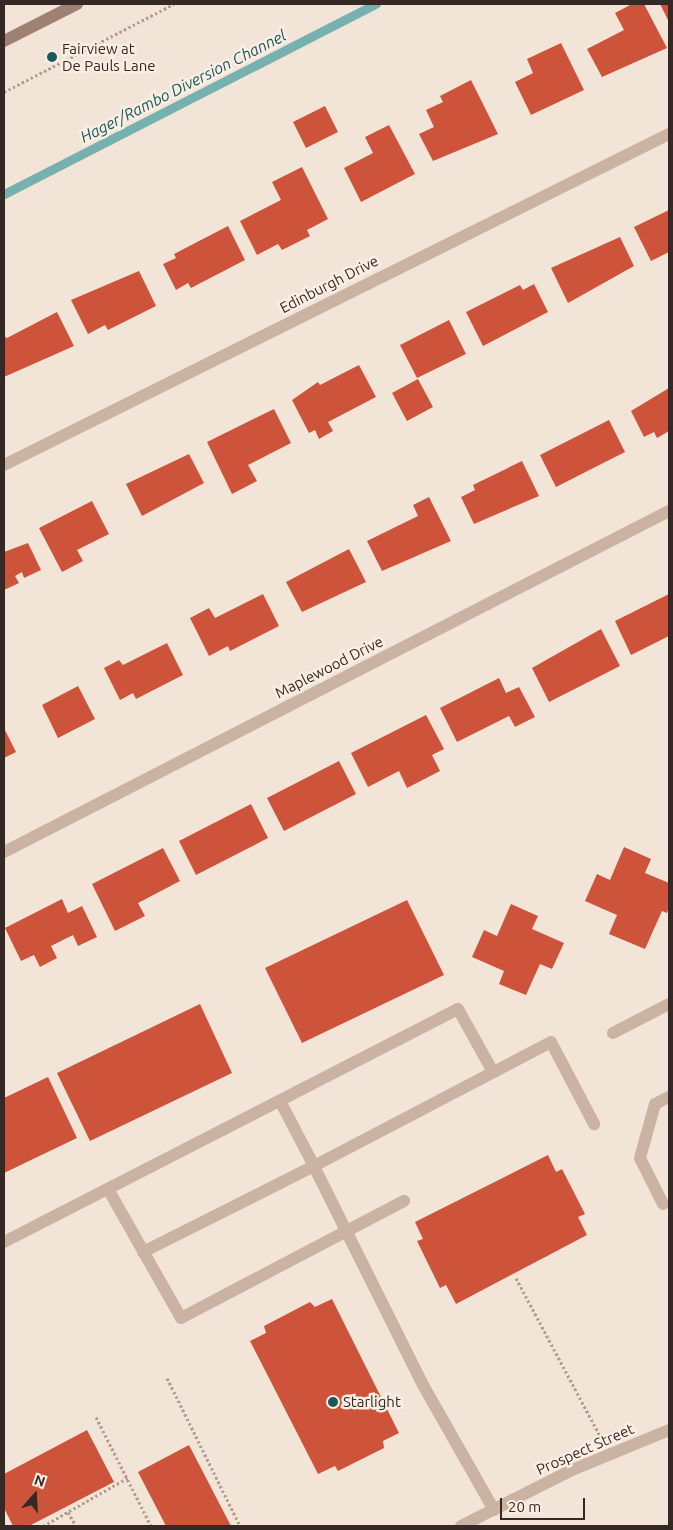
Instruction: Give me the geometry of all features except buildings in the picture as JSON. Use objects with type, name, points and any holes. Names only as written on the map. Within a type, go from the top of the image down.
[{"type":"main road","points":[[4,41],[77,4]]},
{"type":"street","name":"Edinburgh Drive","points":[[4,465],[669,134]]},
{"type":"street","name":"Maplewood Drive","points":[[4,852],[669,511]]},
{"type":"street","points":[[613,1033],[669,1004]]},
{"type":"street","points":[[4,1242],[458,1008],[493,1072]]},
{"type":"street","points":[[143,1252],[314,1166],[551,1042],[594,1124]]},
{"type":"street","points":[[663,1204],[640,1158],[655,1104],[669,1097]]},
{"type":"street","points":[[280,1101],[348,1232],[423,1385],[494,1510]]},
{"type":"street","points":[[108,1188],[181,1318],[404,1201]]},
{"type":"street","name":"Prospect Street","points":[[461,1526],[610,1455],[669,1430]]},
{"type":"path","points":[[4,92],[174,4]]},
{"type":"path","points":[[516,1278],[610,1455]]},
{"type":"path","points":[[167,1378],[240,1526]]},
{"type":"path","points":[[96,1417],[129,1477],[151,1526]]},
{"type":"path","points":[[43,1526],[129,1477]]},
{"type":"path","points":[[68,1512],[76,1526]]},
{"type":"waterway","name":"Hager/Rambo Diversion Channel","points":[[4,194],[376,4]]},
{"type":"place","name":"Fairview at De Pauls Lane","points":[[52,57]]},
{"type":"place","name":"Starlight","points":[[333,1402]]}]
